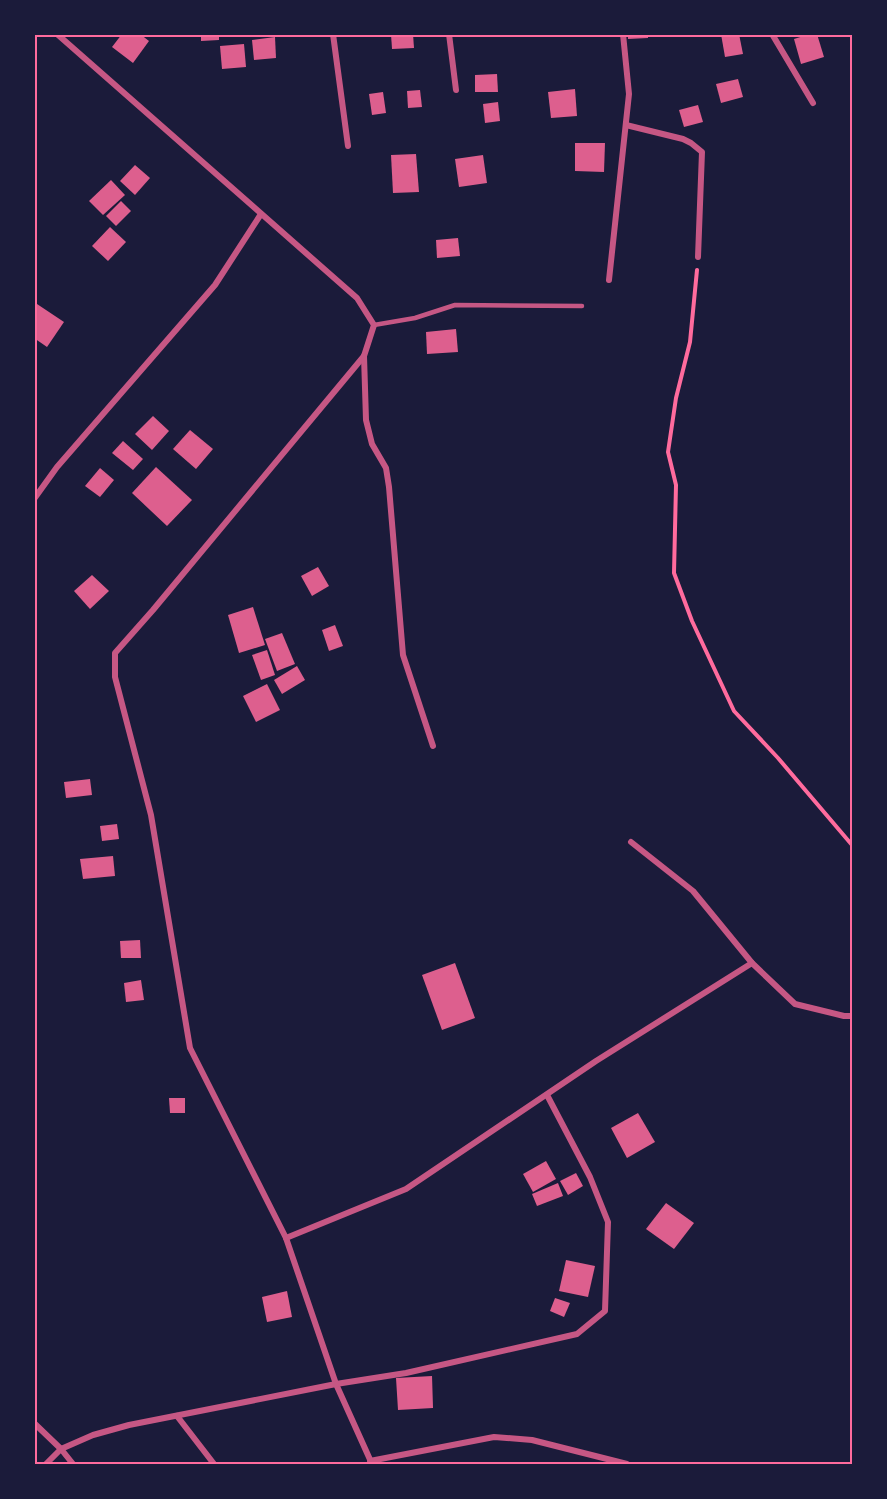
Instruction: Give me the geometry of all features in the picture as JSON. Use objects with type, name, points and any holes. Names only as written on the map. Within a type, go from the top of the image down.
[{"type":"street","points":[[57,34],[357,298],[374,325],[364,356],[366,420],[372,444],[386,468],[404,655],[433,746]]},
{"type":"street","points":[[333,34],[348,146]]},
{"type":"street","points":[[449,34],[456,90]]},
{"type":"street","points":[[609,280],[629,94],[623,34]]},
{"type":"street","points":[[772,34],[813,103]]},
{"type":"street","points":[[626,125],[683,139],[691,142],[702,152],[698,257]]},
{"type":"street","points":[[34,499],[57,467],[215,285],[261,214]]},
{"type":"street","points":[[364,356],[115,653],[115,677],[151,816],[190,1048],[286,1238],[336,1384],[371,1463],[494,1437],[532,1440],[627,1464]]},
{"type":"street","points":[[631,843],[693,891],[752,963],[795,1004],[852,1016]]},
{"type":"street","points":[[286,1238],[406,1189],[752,963]]},
{"type":"street","points":[[46,1464],[61,1449],[93,1435],[129,1425],[336,1384],[406,1373],[576,1334],[605,1311],[608,1222],[590,1177],[547,1095]]},
{"type":"street","points":[[177,1416],[214,1464]]},
{"type":"street","points":[[34,1423],[73,1464]]},
{"type":"lane","points":[[374,325],[416,318],[455,305],[582,306]]},
{"type":"path","points":[[698,257],[690,342],[676,398],[668,452],[676,485],[674,573],[692,621],[734,711],[852,844]]},
{"type":"building","points":[[122,34],[140,34],[149,41],[133,63],[112,47]]},
{"type":"building","points":[[201,34],[219,34],[219,40],[201,41]]},
{"type":"building","points":[[391,34],[413,34],[414,48],[392,49]]},
{"type":"building","points":[[628,34],[648,34],[648,38],[628,39]]},
{"type":"building","points":[[721,34],[739,34],[743,54],[725,57]]},
{"type":"building","points":[[817,34],[824,57],[801,64],[794,39]]},
{"type":"building","points":[[275,37],[276,58],[254,60],[252,40]]},
{"type":"building","points":[[244,44],[246,67],[222,69],[220,46]]},
{"type":"building","points":[[497,74],[498,92],[475,92],[475,75]]},
{"type":"building","points":[[738,79],[743,97],[721,103],[716,84]]},
{"type":"building","points":[[575,89],[577,116],[551,118],[548,92]]},
{"type":"building","points":[[420,90],[422,107],[408,108],[407,91]]},
{"type":"building","points":[[383,92],[386,113],[372,115],[369,94]]},
{"type":"building","points":[[498,102],[500,121],[485,123],[483,104]]},
{"type":"building","points":[[698,105],[703,122],[684,127],[679,110]]},
{"type":"building","points":[[575,143],[605,143],[604,172],[575,171]]},
{"type":"building","points":[[416,154],[419,192],[393,193],[391,155]]},
{"type":"building","points":[[483,155],[487,183],[459,187],[455,159]]},
{"type":"building","points":[[135,165],[150,178],[135,195],[120,181]]},
{"type":"building","points":[[111,180],[125,195],[103,215],[89,201]]},
{"type":"building","points":[[121,201],[131,211],[116,226],[106,216]]},
{"type":"building","points":[[110,227],[126,242],[108,261],[92,246]]},
{"type":"building","points":[[458,238],[460,256],[437,258],[436,240]]},
{"type":"building","points":[[34,302],[64,322],[47,347],[34,338]]},
{"type":"building","points":[[456,329],[458,352],[427,354],[426,332]]},
{"type":"building","points":[[153,416],[169,431],[152,450],[135,434]]},
{"type":"building","points":[[190,430],[213,449],[196,469],[173,449]]},
{"type":"building","points":[[123,441],[143,459],[133,470],[112,453]]},
{"type":"building","points":[[156,467],[192,500],[167,526],[132,493]]},
{"type":"building","points":[[100,468],[114,480],[100,497],[85,486]]},
{"type":"building","points":[[318,567],[329,586],[312,596],[301,576]]},
{"type":"building","points":[[92,575],[109,591],[90,609],[74,591]]},
{"type":"building","points":[[253,607],[265,645],[239,653],[228,615]]},
{"type":"building","points":[[335,625],[343,646],[329,651],[322,630]]},
{"type":"building","points":[[282,633],[295,664],[277,671],[265,639]]},
{"type":"building","points":[[267,650],[275,675],[261,680],[252,655]]},
{"type":"building","points":[[297,666],[305,680],[282,694],[274,680]]},
{"type":"building","points":[[267,684],[280,710],[256,722],[243,696]]},
{"type":"building","points":[[90,779],[92,795],[66,798],[64,782]]},
{"type":"building","points":[[117,824],[119,839],[102,841],[100,826]]},
{"type":"building","points":[[113,856],[115,876],[83,879],[80,859]]},
{"type":"building","points":[[140,940],[141,958],[121,958],[120,941]]},
{"type":"building","points":[[455,963],[475,1018],[442,1030],[422,975]]},
{"type":"building","points":[[141,980],[144,1000],[126,1002],[124,983]]},
{"type":"building","points":[[169,1098],[185,1098],[185,1113],[170,1113]]},
{"type":"building","points":[[638,1113],[655,1142],[627,1158],[611,1128]]},
{"type":"building","points":[[546,1161],[556,1179],[533,1192],[523,1174]]},
{"type":"building","points":[[576,1173],[583,1186],[568,1195],[560,1181]]},
{"type":"building","points":[[558,1183],[563,1196],[537,1206],[532,1194]]},
{"type":"building","points":[[666,1203],[694,1223],[674,1249],[646,1229]]},
{"type":"building","points":[[566,1260],[595,1266],[588,1297],[559,1291]]},
{"type":"building","points":[[287,1291],[292,1317],[267,1322],[262,1297]]},
{"type":"building","points":[[555,1298],[570,1303],[564,1317],[550,1311]]},
{"type":"building","points":[[432,1376],[433,1408],[398,1410],[396,1378]]}]
